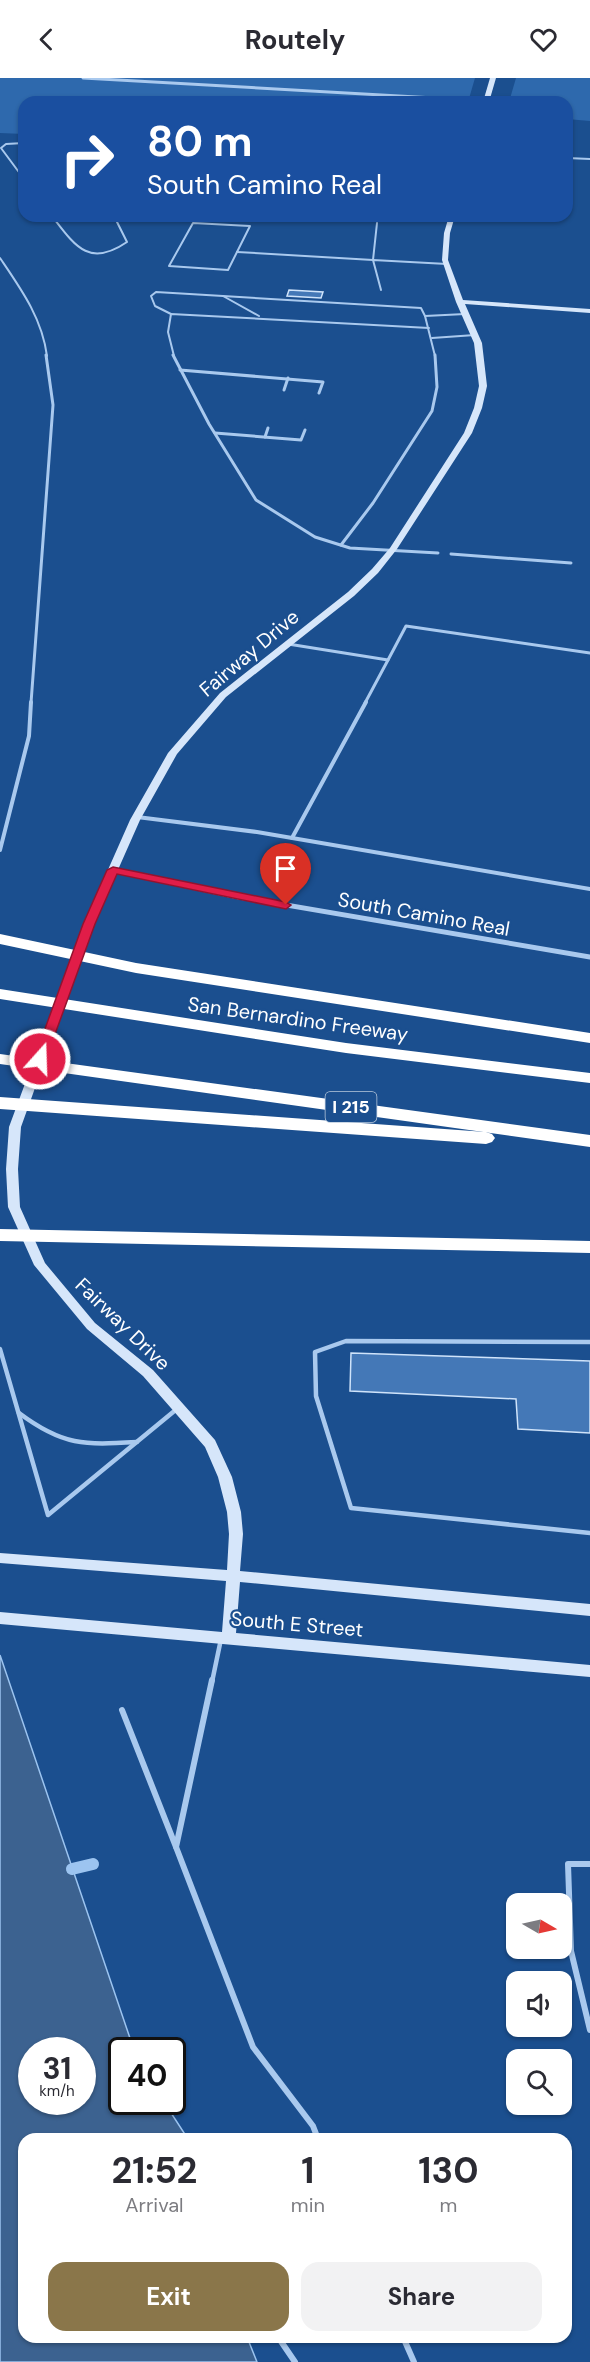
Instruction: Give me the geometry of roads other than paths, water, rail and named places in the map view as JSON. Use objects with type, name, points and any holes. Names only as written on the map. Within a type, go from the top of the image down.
[{"type":"highway","points":[[0,939],[136,968],[590,1038]]},
{"type":"highway","name":"San Bernardino Freeway","points":[[0,994],[346,1048],[590,1078]]},
{"type":"highway","name":"I 215","points":[[0,1059],[590,1143]]},
{"type":"highway","points":[[0,1103],[590,1143]]},
{"type":"highway","points":[[0,1235],[590,1247]]},
{"type":"street","points":[[83,78],[385,96]]},
{"type":"street","points":[[488,96],[494,78]]},
{"type":"street","name":"Fairway Drive","points":[[225,1637],[236,1534],[234,1512],[225,1477],[210,1444],[148,1373],[92,1326],[40,1265],[14,1207],[12,1170],[15,1127],[89,924],[137,817],[173,753],[223,695],[351,594],[393,549],[468,433],[478,408],[483,386],[482,373],[475,335],[460,303],[447,264],[447,233],[450,222]]},
{"type":"street","points":[[460,303],[590,311]]},
{"type":"street","name":"South Camino Real","points":[[113,870],[239,897],[590,957]]},
{"type":"street","points":[[0,1558],[233,1576],[590,1611]]},
{"type":"street","name":"South E Street","points":[[0,1618],[590,1671]]},
{"type":"lane","points":[[18,143],[6,144],[1,148],[18,171]]},
{"type":"lane","points":[[573,158],[590,159]]},
{"type":"lane","points":[[57,222],[80,250],[99,255],[116,252],[128,242],[117,222]]},
{"type":"lane","points":[[193,223],[250,226],[237,252],[228,270],[169,266],[193,223]]},
{"type":"lane","points":[[377,223],[373,260],[381,290]]},
{"type":"lane","points":[[237,252],[447,264]]},
{"type":"lane","points":[[0,258],[34,310],[45,343],[53,405],[29,736],[0,850]]},
{"type":"lane","points":[[341,545],[373,503],[432,411],[437,396],[437,365],[432,338],[429,328],[425,316],[421,308],[156,292],[151,296],[155,306],[171,314],[429,328]]},
{"type":"lane","points":[[223,296],[263,318]]},
{"type":"lane","points":[[171,314],[168,332],[174,358],[215,434],[256,500],[315,537],[350,548],[438,553]]},
{"type":"lane","points":[[425,316],[465,314]]},
{"type":"lane","points":[[432,338],[475,335]]},
{"type":"lane","points":[[180,370],[322,382],[319,393]]},
{"type":"lane","points":[[284,390],[288,378]]},
{"type":"lane","points":[[265,437],[268,428]]},
{"type":"lane","points":[[215,434],[301,440],[305,430]]},
{"type":"lane","points":[[451,554],[571,563]]},
{"type":"lane","points":[[292,838],[406,626],[590,653]]},
{"type":"lane","points":[[288,644],[388,660]]},
{"type":"lane","points":[[137,817],[292,838],[590,889]]},
{"type":"lane","points":[[590,1342],[346,1341],[315,1352],[316,1396],[351,1508],[590,1533]]},
{"type":"lane","points":[[0,1349],[48,1515],[178,1408]]},
{"type":"lane","points":[[19,1413],[41,1431],[66,1442],[99,1444],[137,1442]]},
{"type":"lane","points":[[176,1847],[225,1637]]},
{"type":"lane","points":[[122,1710],[253,2047],[313,2126],[316,2133]]},
{"type":"lane","points":[[590,1864],[567,1864],[571,1950],[590,2030]]},
{"type":"lane","points":[[282,2343],[295,2362]]},
{"type":"lane","points":[[406,2343],[414,2362]]},
{"type":"waterway","points":[[72,1869],[93,1864]]}]
